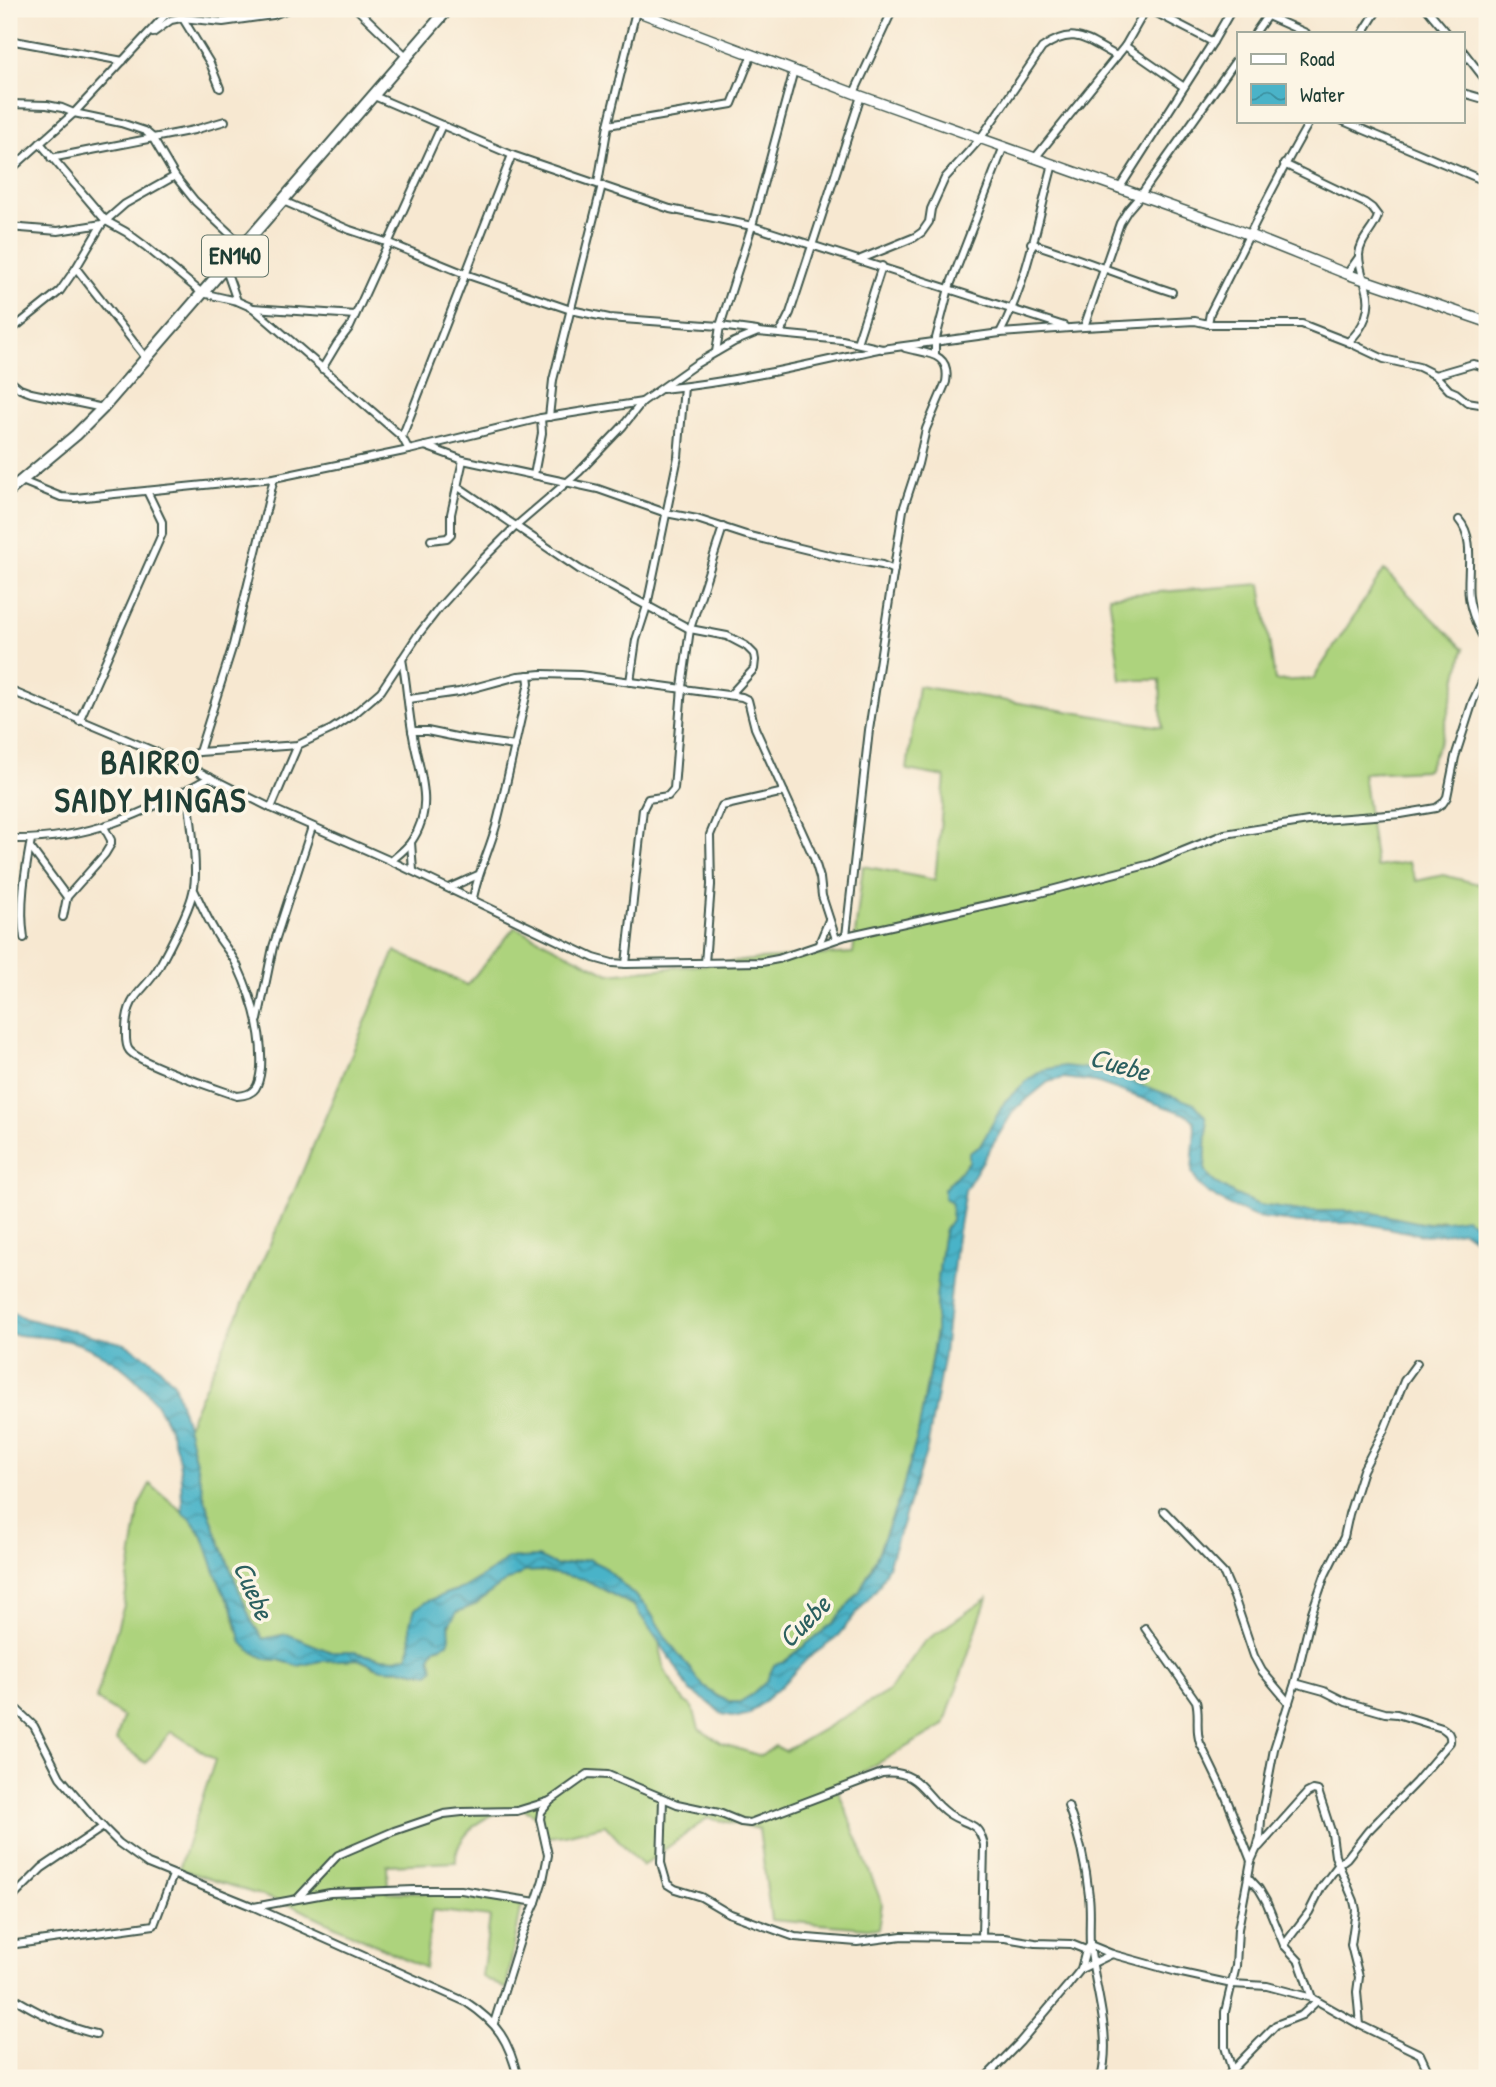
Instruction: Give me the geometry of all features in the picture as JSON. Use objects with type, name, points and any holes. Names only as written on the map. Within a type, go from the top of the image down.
[{"type":"main road","name":"EN140","points":[[9,491],[76,435],[103,408],[448,9]]},
{"type":"street","points":[[9,171],[74,113],[171,9]]},
{"type":"street","points":[[177,9],[210,63],[220,89]]},
{"type":"street","points":[[145,37],[171,20],[181,18],[223,22],[273,15],[288,9]]},
{"type":"street","points":[[357,9],[407,57]]},
{"type":"street","points":[[780,333],[790,313],[857,95],[893,9]]},
{"type":"street","points":[[1035,158],[1125,46],[1148,9],[1213,42]]},
{"type":"street","points":[[1119,189],[1213,42],[1231,9]]},
{"type":"street","points":[[1252,9],[1304,32]]},
{"type":"street","points":[[1364,32],[1378,9]]},
{"type":"street","points":[[1427,9],[1446,32]]},
{"type":"street","points":[[549,416],[553,380],[600,184],[608,125],[634,10],[857,95],[1248,235],[1347,274],[1487,322]]},
{"type":"street","points":[[1256,32],[1267,16]]},
{"type":"street","points":[[860,260],[922,232],[929,222],[930,209],[946,178],[981,139],[1042,48],[1067,35],[1080,38],[1117,56]]},
{"type":"street","points":[[9,40],[123,61]]},
{"type":"street","points":[[1125,46],[1184,87]]},
{"type":"street","points":[[1464,52],[1487,82]]},
{"type":"street","points":[[608,125],[732,104],[752,54]]},
{"type":"street","points":[[1084,327],[1120,223],[1237,59]]},
{"type":"street","points":[[716,352],[720,326],[752,226],[794,71]]},
{"type":"street","points":[[1464,93],[1487,100]]},
{"type":"street","points":[[374,96],[512,155],[670,209],[752,226],[1069,328]]},
{"type":"street","points":[[9,104],[47,105],[145,131],[152,137],[175,176],[195,201],[244,247]]},
{"type":"street","points":[[51,158],[194,130],[225,121]]},
{"type":"street","points":[[1208,324],[1210,313],[1248,235],[1284,164],[1309,122]]},
{"type":"street","points":[[1345,122],[1487,182]]},
{"type":"street","points":[[322,369],[355,315],[442,125]]},
{"type":"street","points":[[40,144],[104,222],[145,246],[202,293],[237,301],[253,308],[402,437],[409,450]]},
{"type":"street","points":[[846,936],[869,730],[903,510],[923,439],[946,382],[946,367],[936,355],[935,342],[949,288],[1004,146]]},
{"type":"street","points":[[402,437],[512,155]]},
{"type":"street","points":[[9,160],[18,161]]},
{"type":"street","points":[[1000,333],[1013,310],[1053,164]]},
{"type":"street","points":[[1284,164],[1365,203],[1378,216],[1362,243],[1359,257],[1367,292],[1366,317],[1361,329],[1348,342]]},
{"type":"street","points":[[9,332],[60,291],[104,222],[125,204],[175,176]]},
{"type":"street","points":[[283,201],[464,274],[571,310],[609,318],[720,326],[857,343],[882,349]]},
{"type":"street","points":[[9,227],[58,232],[104,222]]},
{"type":"street","points":[[1031,243],[1172,292]]},
{"type":"street","points":[[1347,274],[1359,257]]},
{"type":"street","points":[[857,343],[882,266]]},
{"type":"street","points":[[225,267],[237,301]]},
{"type":"street","points":[[76,268],[146,358]]},
{"type":"street","points":[[253,308],[355,315]]},
{"type":"street","points":[[1195,321],[1210,313]]},
{"type":"street","points":[[660,389],[684,387],[882,349],[1000,333],[1195,321],[1208,324],[1301,324],[1384,359],[1419,367],[1435,375],[1449,390],[1467,402],[1487,407],[1487,367],[1473,364],[1435,375]]},
{"type":"street","points":[[175,760],[199,752],[298,745],[332,729],[361,709],[381,691],[439,608],[516,526],[568,482],[623,426],[642,402],[716,352],[758,331]]},
{"type":"street","points":[[900,347],[936,355]]},
{"type":"street","points":[[9,380],[20,389],[31,393],[103,408]]},
{"type":"street","points":[[630,682],[636,640],[647,606],[678,457],[684,387]]},
{"type":"street","points":[[22,481],[61,496],[75,498],[274,478],[409,450],[549,416],[642,402]]},
{"type":"street","points":[[534,475],[542,433],[541,418]]},
{"type":"street","points":[[423,446],[463,460],[598,489],[666,513],[894,570]]},
{"type":"street","points":[[431,540],[447,538],[451,534],[451,514],[463,460]]},
{"type":"street","points":[[199,752],[233,645],[274,478]]},
{"type":"street","points":[[457,486],[579,569],[690,629],[727,636],[746,646],[754,654],[754,669],[730,695]]},
{"type":"street","points":[[79,721],[162,534],[162,522],[147,491]]},
{"type":"street","points":[[454,496],[464,493]]},
{"type":"street","points":[[1459,520],[1467,532],[1469,598],[1474,617],[1487,645]]},
{"type":"street","points":[[626,964],[643,809],[648,799],[668,796],[674,789],[681,687],[690,629],[723,527]]},
{"type":"street","points":[[882,565],[896,558]]},
{"type":"street","points":[[391,861],[411,842],[425,807],[424,781],[412,730],[402,659]]},
{"type":"street","points":[[9,691],[175,760],[271,808],[414,871],[594,958],[626,964],[705,963],[771,961],[846,936],[1023,897],[1143,866],[1225,834],[1308,821],[1401,814],[1436,808],[1447,797],[1455,757],[1473,701],[1484,687],[1487,671]]},
{"type":"street","points":[[409,699],[529,679],[542,674],[580,675],[681,687],[748,700],[755,727],[817,868],[836,939]]},
{"type":"street","points":[[472,898],[495,828],[529,679]]},
{"type":"street","points":[[412,730],[515,746]]},
{"type":"street","points":[[271,808],[298,745]]},
{"type":"street","points":[[9,839],[30,843],[104,827],[124,820],[211,777]]},
{"type":"street","points":[[187,790],[194,890],[158,969],[129,1005],[126,1016],[129,1050],[136,1056],[182,1077],[237,1096],[246,1096],[256,1090],[259,1083],[262,1051],[258,1022],[236,963],[218,937],[194,890]]},
{"type":"street","points":[[705,963],[711,885],[710,835],[722,806],[784,792]]},
{"type":"street","points":[[63,917],[67,897],[106,854],[111,844],[104,827]]},
{"type":"street","points":[[258,1022],[273,947],[312,827]]},
{"type":"street","points":[[411,842],[414,871]]},
{"type":"street","points":[[30,843],[67,897]]},
{"type":"street","points":[[24,938],[21,920],[30,843]]},
{"type":"street","points":[[449,888],[478,875]]},
{"type":"street","points":[[819,944],[830,920]]},
{"type":"street","points":[[1258,1848],[1274,1749],[1295,1683],[1312,1612],[1325,1575],[1344,1538],[1363,1469],[1385,1428],[1404,1381],[1417,1363]]},
{"type":"street","points":[[1164,1511],[1224,1574],[1254,1656],[1262,1671],[1289,1703]]},
{"type":"street","points":[[1145,1628],[1196,1701],[1199,1712],[1197,1735],[1226,1797],[1251,1861]]},
{"type":"street","points":[[1284,1945],[1339,1864],[1416,1783],[1451,1737],[1448,1731],[1442,1728],[1346,1702],[1324,1691],[1295,1683]]},
{"type":"street","points":[[9,1702],[34,1726],[60,1776],[103,1827],[134,1854],[148,1864],[254,1907],[466,2002],[494,2023],[507,2045],[518,2078]]},
{"type":"street","points":[[494,2023],[522,1934],[536,1902],[548,1855],[541,1812],[550,1801],[588,1774],[608,1775],[663,1799],[750,1823],[882,1773],[904,1774],[921,1784],[948,1813],[974,1825],[981,1835],[984,1845],[982,1937]]},
{"type":"street","points":[[1232,2070],[1224,2024],[1236,1966],[1238,1929],[1251,1861],[1258,1848],[1307,1793],[1316,1789],[1320,1793],[1339,1864],[1356,1910],[1352,1945],[1359,1977],[1357,1992],[1360,2025]]},
{"type":"street","points":[[663,1799],[661,1863],[667,1884],[701,1897],[728,1913],[795,1937],[814,1940],[857,1942],[902,1936],[982,1937],[1041,1944],[1071,1944],[1232,1984],[1268,1986],[1315,1999],[1360,2025],[1420,2054],[1431,2078]]},
{"type":"street","points":[[297,1898],[341,1853],[404,1827],[444,1814],[517,1811],[550,1801]]},
{"type":"street","points":[[985,2078],[1020,2042],[1081,1969],[1088,1948],[1090,1914],[1087,1883],[1079,1834],[1068,1807]]},
{"type":"street","points":[[9,1901],[42,1868],[103,1827]]},
{"type":"street","points":[[9,1945],[153,1925],[173,1875]]},
{"type":"street","points":[[1248,1877],[1266,1901],[1284,1945],[1299,1961],[1315,1999]]},
{"type":"street","points":[[254,1907],[352,1891],[450,1890],[536,1902]]},
{"type":"street","points":[[1088,1948],[1104,2033],[1105,2052],[1101,2078]]},
{"type":"street","points":[[1081,1969],[1112,1954]]},
{"type":"street","points":[[9,1995],[77,2030],[96,2034]]},
{"type":"street","points":[[1227,2078],[1276,2025],[1302,2015],[1315,1999]]},
{"type":"green space","points":[[1384,570],[1464,649],[1441,740],[1427,770],[1363,773],[1376,867],[1409,862],[1416,881],[1443,875],[1487,886],[1487,1232],[1440,1220],[1426,1224],[1364,1211],[1300,1211],[1259,1205],[1236,1195],[1209,1177],[1205,1169],[1205,1116],[1064,1066],[989,1131],[980,1146],[969,1153],[969,1162],[944,1189],[952,1204],[952,1211],[942,1243],[936,1299],[936,1331],[918,1434],[901,1494],[860,1591],[833,1623],[784,1662],[774,1666],[766,1682],[753,1694],[740,1702],[730,1702],[704,1687],[667,1639],[646,1606],[604,1567],[588,1559],[557,1566],[538,1557],[507,1559],[463,1588],[445,1594],[410,1624],[411,1646],[407,1656],[396,1659],[354,1652],[331,1652],[287,1634],[263,1639],[252,1622],[217,1535],[204,1496],[187,1426],[296,1187],[395,951],[467,985],[515,927],[609,974],[853,953],[863,866],[935,880],[945,777],[907,770],[918,686],[1162,727],[1160,680],[1121,680],[1109,596],[1261,584],[1275,681],[1313,679]]},
{"type":"green space","points":[[150,1484],[190,1518],[203,1537],[215,1572],[232,1606],[237,1629],[266,1659],[298,1666],[320,1661],[358,1659],[375,1667],[424,1673],[433,1669],[430,1656],[435,1648],[440,1647],[449,1630],[451,1619],[457,1612],[474,1605],[499,1586],[524,1572],[540,1571],[584,1579],[634,1606],[659,1642],[665,1671],[684,1701],[693,1707],[699,1729],[723,1744],[761,1756],[775,1746],[785,1751],[889,1691],[924,1642],[987,1598],[944,1725],[837,1787],[882,1904],[878,1929],[771,1920],[759,1829],[708,1818],[642,1866],[605,1825],[548,1837],[533,1814],[518,1806],[480,1821],[461,1843],[456,1862],[387,1865],[388,1892],[523,1897],[506,1989],[482,1977],[490,1917],[432,1910],[425,1968],[293,1906],[179,1869],[215,1760],[171,1731],[146,1763],[116,1741],[123,1717],[96,1699],[124,1605],[140,1503]]},
{"type":"water","points":[[1064,1066],[1099,1070],[1195,1104],[1205,1116],[1205,1169],[1209,1177],[1236,1195],[1259,1205],[1300,1211],[1364,1211],[1426,1224],[1466,1218],[1487,1232],[1487,1244],[1480,1243],[1463,1231],[1427,1236],[1362,1223],[1299,1223],[1256,1217],[1230,1206],[1199,1185],[1192,1172],[1195,1127],[1194,1121],[1188,1115],[1096,1082],[1064,1078],[1048,1082],[1014,1110],[965,1190],[956,1243],[944,1354],[927,1449],[889,1564],[879,1586],[835,1639],[807,1659],[749,1714],[738,1717],[722,1714],[690,1691],[634,1606],[584,1579],[540,1571],[524,1572],[474,1605],[457,1612],[449,1624],[448,1643],[435,1648],[430,1656],[433,1669],[429,1674],[382,1669],[358,1659],[320,1661],[298,1666],[266,1659],[242,1643],[232,1606],[215,1572],[203,1537],[190,1518],[183,1514],[180,1467],[174,1440],[166,1420],[142,1386],[111,1360],[73,1342],[9,1334],[9,1310],[24,1318],[125,1344],[153,1361],[174,1383],[217,1535],[252,1622],[263,1639],[287,1634],[331,1652],[354,1652],[396,1659],[407,1656],[411,1646],[410,1623],[415,1609],[463,1588],[507,1559],[538,1557],[557,1566],[588,1559],[604,1567],[646,1606],[667,1639],[704,1687],[730,1702],[740,1702],[766,1682],[774,1665],[784,1662],[833,1623],[860,1591],[901,1494],[918,1434],[936,1331],[936,1299],[942,1243],[945,1229],[951,1220],[952,1204],[944,1197],[944,1189],[969,1162],[969,1153],[980,1146],[1005,1101],[1043,1070]]},
{"type":"district","name":"BAIRRO SAIDY MINGAS","points":[[151,781]]},
{"type":"water label","name":"Cuebe","points":[[1120,1064]]},
{"type":"water label","name":"Cuebe","points":[[254,1590]]},
{"type":"water label","name":"Cuebe","points":[[804,1621]]}]
